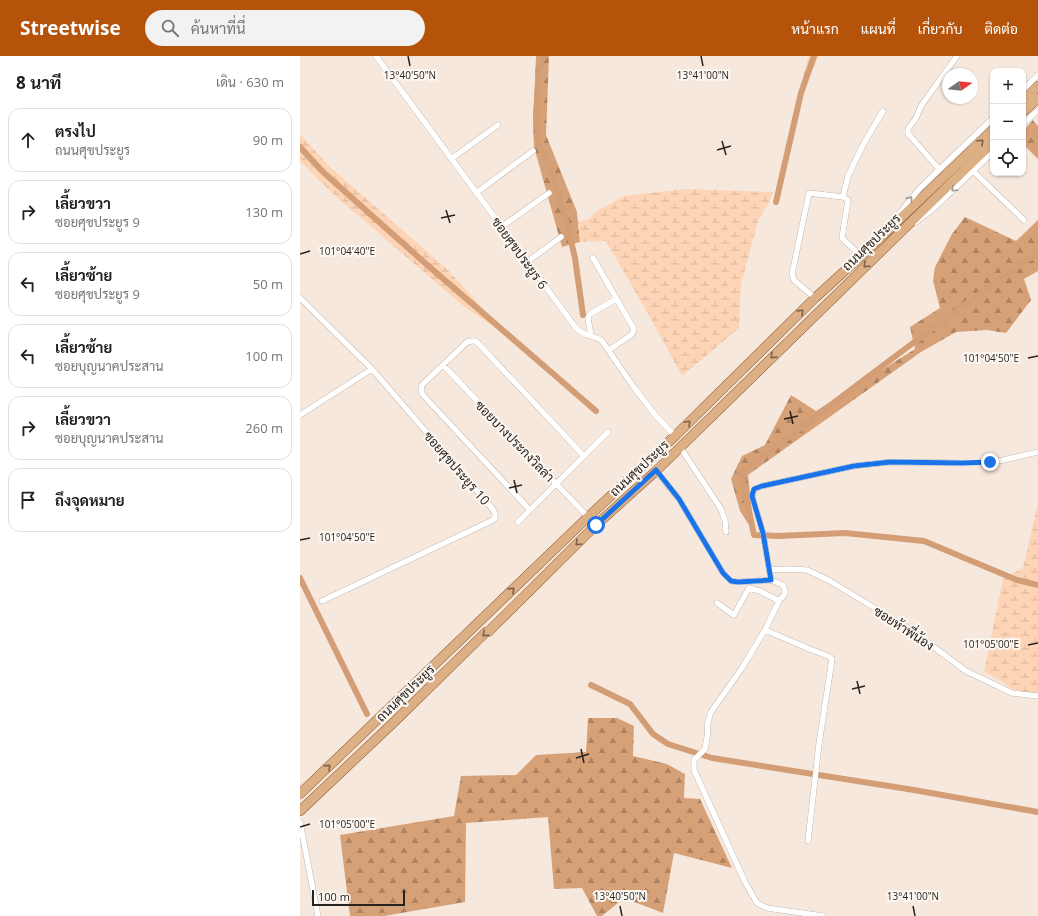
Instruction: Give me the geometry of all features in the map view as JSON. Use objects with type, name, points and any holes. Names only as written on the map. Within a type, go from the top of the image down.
[{"type":"main road","points":[[1026,97],[1038,86]]},
{"type":"main road","points":[[1026,109],[1038,98]]},
{"type":"main road","name":"ถนนศุขประยูร","points":[[300,811],[486,632],[488,632],[596,525],[680,447],[884,247],[971,157],[990,134]]},
{"type":"main road","name":"ถนนศุขประยูร","points":[[300,794],[588,517],[675,436],[815,298],[877,240],[971,157],[990,144]]},
{"type":"main road","points":[[588,517],[596,525]]},
{"type":"street","name":"ซอยศุขประยูร 6","points":[[376,56],[576,328],[586,335],[599,339],[609,350],[633,386],[655,415],[675,436]]},
{"type":"street","points":[[939,169],[908,134],[908,129],[916,118],[921,106],[957,56]]},
{"type":"street","points":[[1026,87],[1038,75]]},
{"type":"street","points":[[1026,121],[1038,110]]},
{"type":"street","points":[[843,198],[848,176],[882,111]]},
{"type":"street","points":[[877,240],[920,188],[990,121]]},
{"type":"street","points":[[452,159],[498,125]]},
{"type":"street","points":[[476,193],[533,151]]},
{"type":"street","points":[[884,247],[933,209],[990,155]]},
{"type":"street","points":[[973,171],[1024,220]]},
{"type":"street","points":[[501,227],[549,193]]},
{"type":"street","points":[[815,298],[794,280],[792,274],[809,193],[847,199],[848,202],[842,236],[843,239],[861,256]]},
{"type":"street","points":[[527,262],[561,237]]},
{"type":"street","points":[[593,258],[634,329],[631,335],[609,350]]},
{"type":"street","name":"ซอยศุขประยูร 10","points":[[300,298],[372,369],[495,512],[493,520],[322,601]]},
{"type":"street","points":[[591,336],[588,318],[590,314],[616,299]]},
{"type":"street","points":[[530,510],[423,395],[422,385],[467,342],[471,340],[476,341],[584,456]]},
{"type":"street","name":"ซอยบางประกงวิลล่า","points":[[443,365],[588,517]]},
{"type":"street","points":[[300,415],[372,369]]},
{"type":"street","points":[[518,522],[608,432]]},
{"type":"street","points":[[680,447],[721,509],[725,520],[726,532]]},
{"type":"street","points":[[771,580],[763,533],[752,496],[754,489],[854,466],[890,462],[983,463],[1000,461],[1038,452]]},
{"type":"street","points":[[656,470],[679,499],[723,573],[731,581],[771,580],[783,585],[785,590],[785,594],[779,601],[765,630],[742,668],[711,712],[708,722],[705,749],[694,760],[694,770],[745,882],[757,903],[767,908],[823,916]]},
{"type":"street","name":"ซอยห้าพี่น้อง","points":[[769,570],[807,570],[830,581],[911,630],[966,671],[1012,692],[1038,696]]},
{"type":"street","points":[[717,603],[734,615],[750,588],[751,581]]},
{"type":"street","points":[[750,588],[760,591],[779,601]]},
{"type":"street","points":[[765,630],[832,659],[819,744],[808,841]]},
{"type":"street","points":[[300,822],[318,916]]},
{"type":"green space","points":[[536,56],[549,56],[546,135],[577,212],[580,242],[562,247],[534,147],[533,126]]},
{"type":"green space","points":[[809,56],[819,56],[811,73],[803,75]]},
{"type":"green space","points":[[1033,120],[1038,126],[1038,159],[1026,147],[1026,128]]},
{"type":"green space","points":[[300,134],[329,166],[448,270],[511,339],[462,305],[332,193],[300,161]]},
{"type":"green space","points":[[685,189],[773,192],[758,221],[741,284],[739,328],[682,376],[606,241],[580,242],[578,222],[589,219],[597,211],[624,196]]},
{"type":"green space","points":[[965,217],[1016,241],[1038,220],[1038,271],[1024,279],[1031,300],[1006,333],[987,330],[956,332],[921,352],[748,475],[754,532],[740,511],[731,479],[742,456],[765,445],[791,395],[816,411],[915,349],[910,327],[940,308],[933,281],[935,267],[952,234]]},
{"type":"green space","points":[[1038,503],[1038,694],[1014,690],[984,671],[1003,579],[1023,568]]},
{"type":"green space","points":[[588,718],[617,718],[634,726],[633,756],[667,764],[685,774],[684,798],[700,799],[732,868],[674,853],[663,913],[624,898],[602,916],[597,916],[582,888],[554,889],[548,817],[466,823],[465,902],[384,916],[350,916],[340,835],[454,816],[461,776],[516,775],[536,755],[586,752]]},
{"type":"waterway","points":[[542,56],[539,72],[536,114],[538,140],[553,176],[566,220],[575,258],[583,315]]},
{"type":"waterway","points":[[776,202],[801,93],[814,56]]},
{"type":"waterway","points":[[300,147],[323,172],[425,263],[596,411]]},
{"type":"waterway","points":[[1038,252],[925,334],[741,473],[754,535],[778,536],[845,533],[924,541],[1017,580],[1038,585]]},
{"type":"waterway","points":[[300,578],[367,714]]},
{"type":"waterway","points":[[591,685],[630,704],[653,734],[668,744],[712,758],[914,790],[1038,812]]},
{"type":"route","points":[[596,525],[656,470],[679,499],[723,573],[731,581],[771,580],[763,533],[752,496],[754,489],[854,466],[890,462],[990,462]]}]
